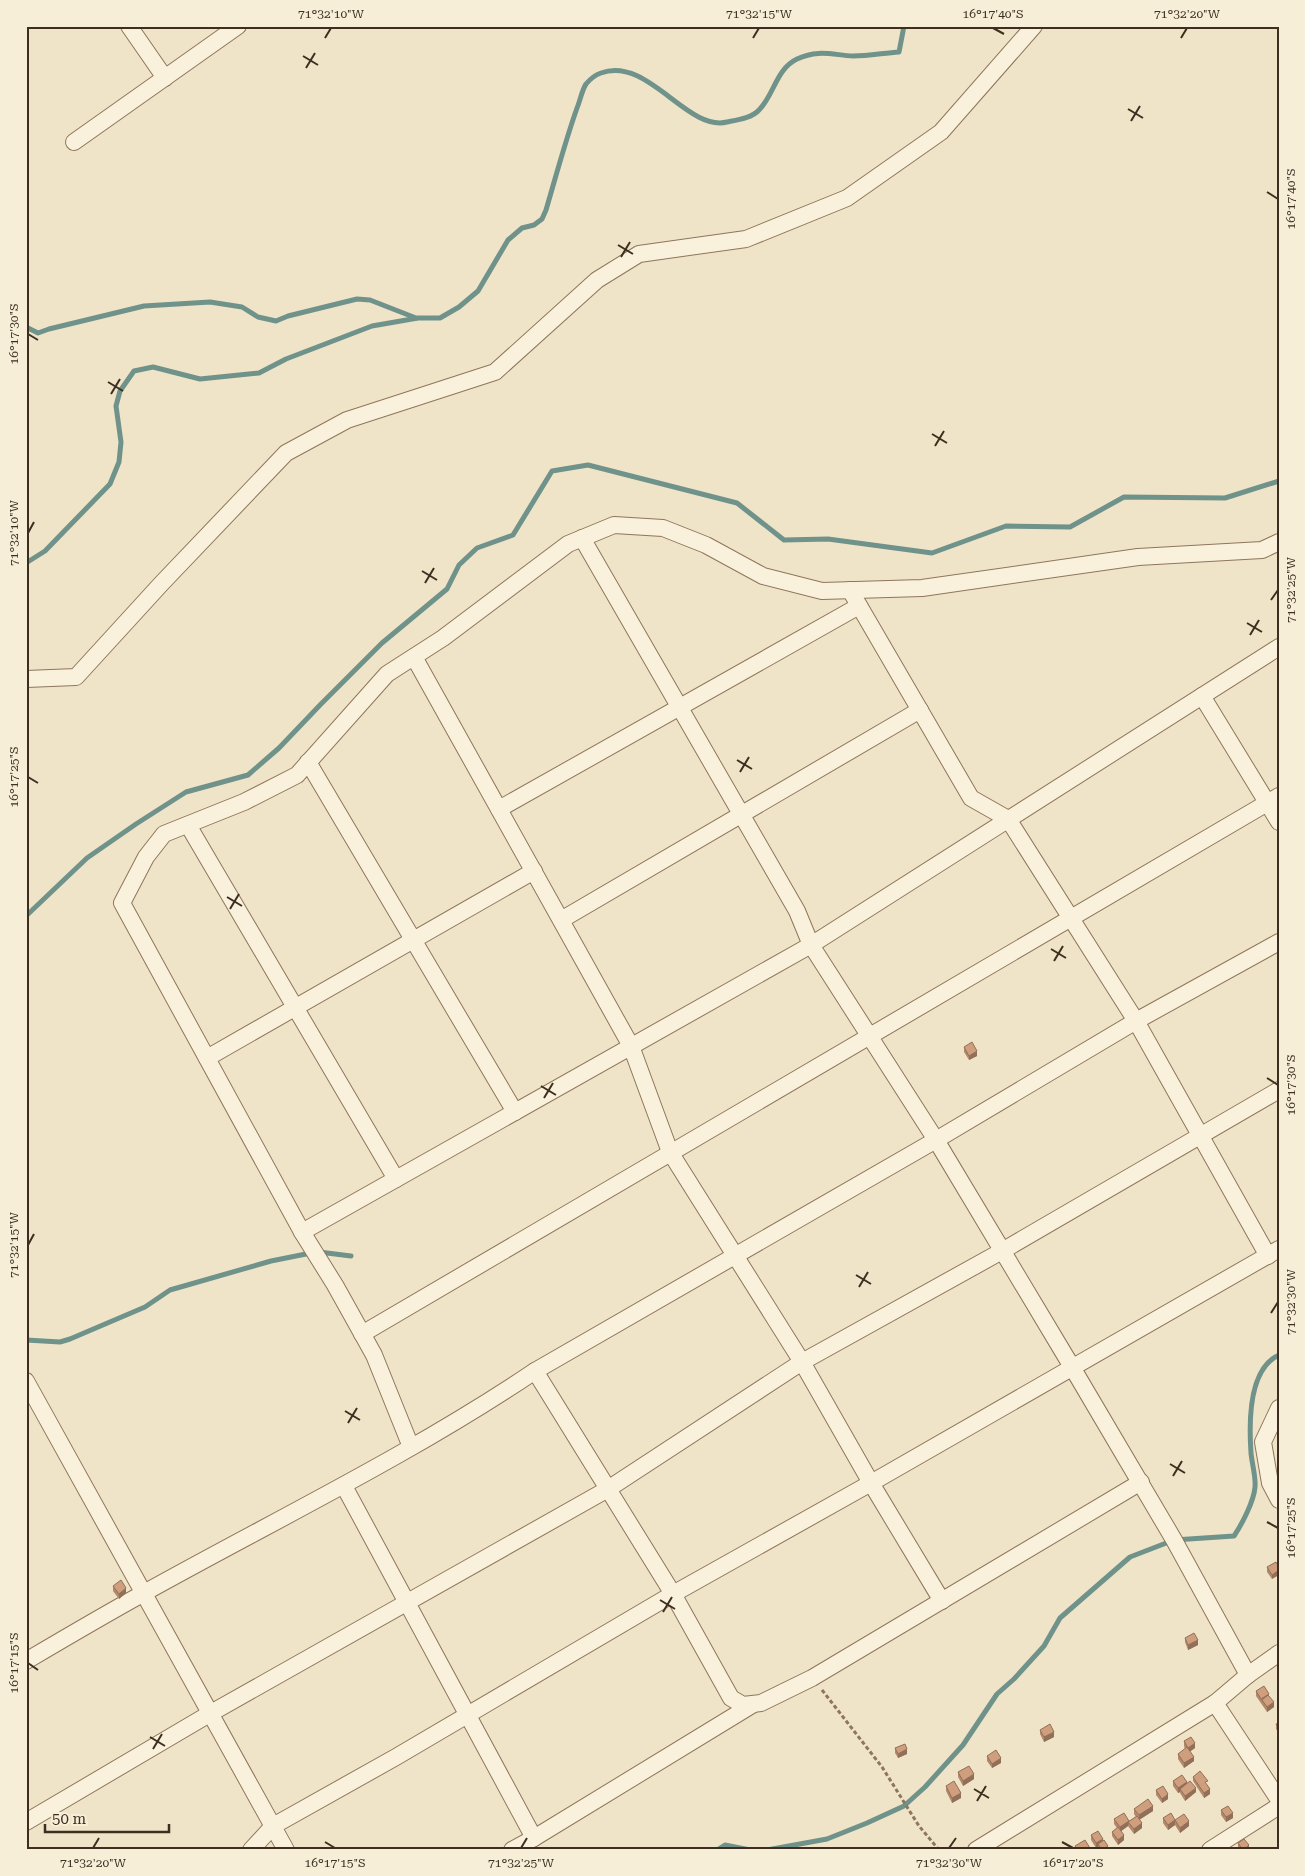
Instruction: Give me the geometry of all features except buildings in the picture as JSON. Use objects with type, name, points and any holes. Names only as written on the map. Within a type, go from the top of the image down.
[{"type":"street","points":[[129,26],[165,78]]},
{"type":"street","points":[[74,142],[238,26]]},
{"type":"street","points":[[26,679],[76,677],[161,584],[286,454],[347,420],[495,372],[597,280],[639,254],[746,240],[847,198],[942,132],[1034,26]]},
{"type":"street","points":[[411,1447],[374,1355],[335,1285],[302,1232],[122,903],[146,858],[164,834],[244,802],[297,775],[387,674],[443,638],[568,544],[614,526],[663,528],[706,545],[762,576],[822,591],[922,588],[1138,556],[1262,550],[1279,542]]},
{"type":"street","points":[[582,538],[797,911],[811,945],[936,1140],[1141,1482],[1248,1675]]},
{"type":"street","points":[[252,1850],[273,1826],[396,1757],[673,1594],[871,1483],[1273,1252],[1200,1136],[1136,1021],[1008,819],[971,798],[850,590]]},
{"type":"street","points":[[499,809],[859,606]]},
{"type":"street","points":[[302,1232],[811,945],[1279,647]]},
{"type":"street","points":[[414,656],[631,1046],[670,1152],[802,1362],[871,1483],[942,1601]]},
{"type":"street","points":[[1202,696],[1273,799],[1279,822]]},
{"type":"street","points":[[561,920],[920,710]]},
{"type":"street","points":[[308,762],[515,1112]]},
{"type":"street","points":[[362,1334],[1273,799]]},
{"type":"street","points":[[188,825],[396,1179]]},
{"type":"street","points":[[207,1058],[534,871]]},
{"type":"street","points":[[26,1661],[144,1593],[344,1486],[494,1399],[535,1371],[736,1257],[1136,1021],[1279,942]]},
{"type":"street","points":[[26,1822],[211,1713],[608,1489],[802,1362],[1002,1251],[1279,1090]]},
{"type":"street","points":[[535,1371],[673,1594],[731,1698],[742,1705],[761,1703],[812,1678],[1141,1482]]},
{"type":"street","points":[[26,1380],[286,1850]]},
{"type":"street","points":[[1279,1408],[1263,1442],[1270,1483],[1279,1500]]},
{"type":"street","points":[[344,1486],[534,1838]]},
{"type":"street","points":[[976,1850],[1215,1703],[1248,1675],[1279,1653]]},
{"type":"street","points":[[1215,1703],[1279,1800]]},
{"type":"street","points":[[512,1850],[752,1705]]},
{"type":"street","points":[[1210,1850],[1279,1806]]},
{"type":"path","points":[[812,1678],[882,1767],[919,1826],[939,1850]]},
{"type":"waterway","points":[[26,563],[45,551],[110,484],[119,462],[121,442],[116,406],[120,391],[134,371],[153,367],[200,379],[259,373],[286,359],[372,326],[418,318],[440,318],[459,307],[478,291],[508,240],[522,228],[534,225],[542,219],[582,92],[591,78],[601,73],[618,71],[635,75],[697,116],[712,122],[727,122],[756,113],[764,104],[784,69],[797,59],[819,53],[864,56],[899,52],[904,26]]},
{"type":"waterway","points":[[26,327],[38,333],[144,306],[210,302],[242,307],[258,317],[276,321],[288,316],[357,299],[370,300],[416,318]]},
{"type":"waterway","points":[[26,916],[87,858],[186,792],[248,775],[279,748],[382,643],[447,589],[459,565],[477,548],[513,535],[552,471],[588,465],[737,503],[784,540],[828,539],[932,553],[1006,526],[1070,527],[1124,497],[1225,498],[1279,481]]},
{"type":"waterway","points":[[319,1252],[351,1256]]},
{"type":"waterway","points":[[26,1340],[60,1342],[70,1339],[145,1307],[170,1290],[271,1261],[311,1253]]},
{"type":"waterway","points":[[767,1850],[827,1839],[904,1806],[925,1787],[963,1745],[997,1694],[1014,1679],[1044,1646],[1060,1618],[1130,1557],[1174,1540],[1234,1536],[1244,1519],[1255,1487],[1250,1427],[1256,1385],[1261,1372],[1269,1362],[1279,1355]]},
{"type":"waterway","points":[[717,1850],[725,1845],[750,1850]]}]
